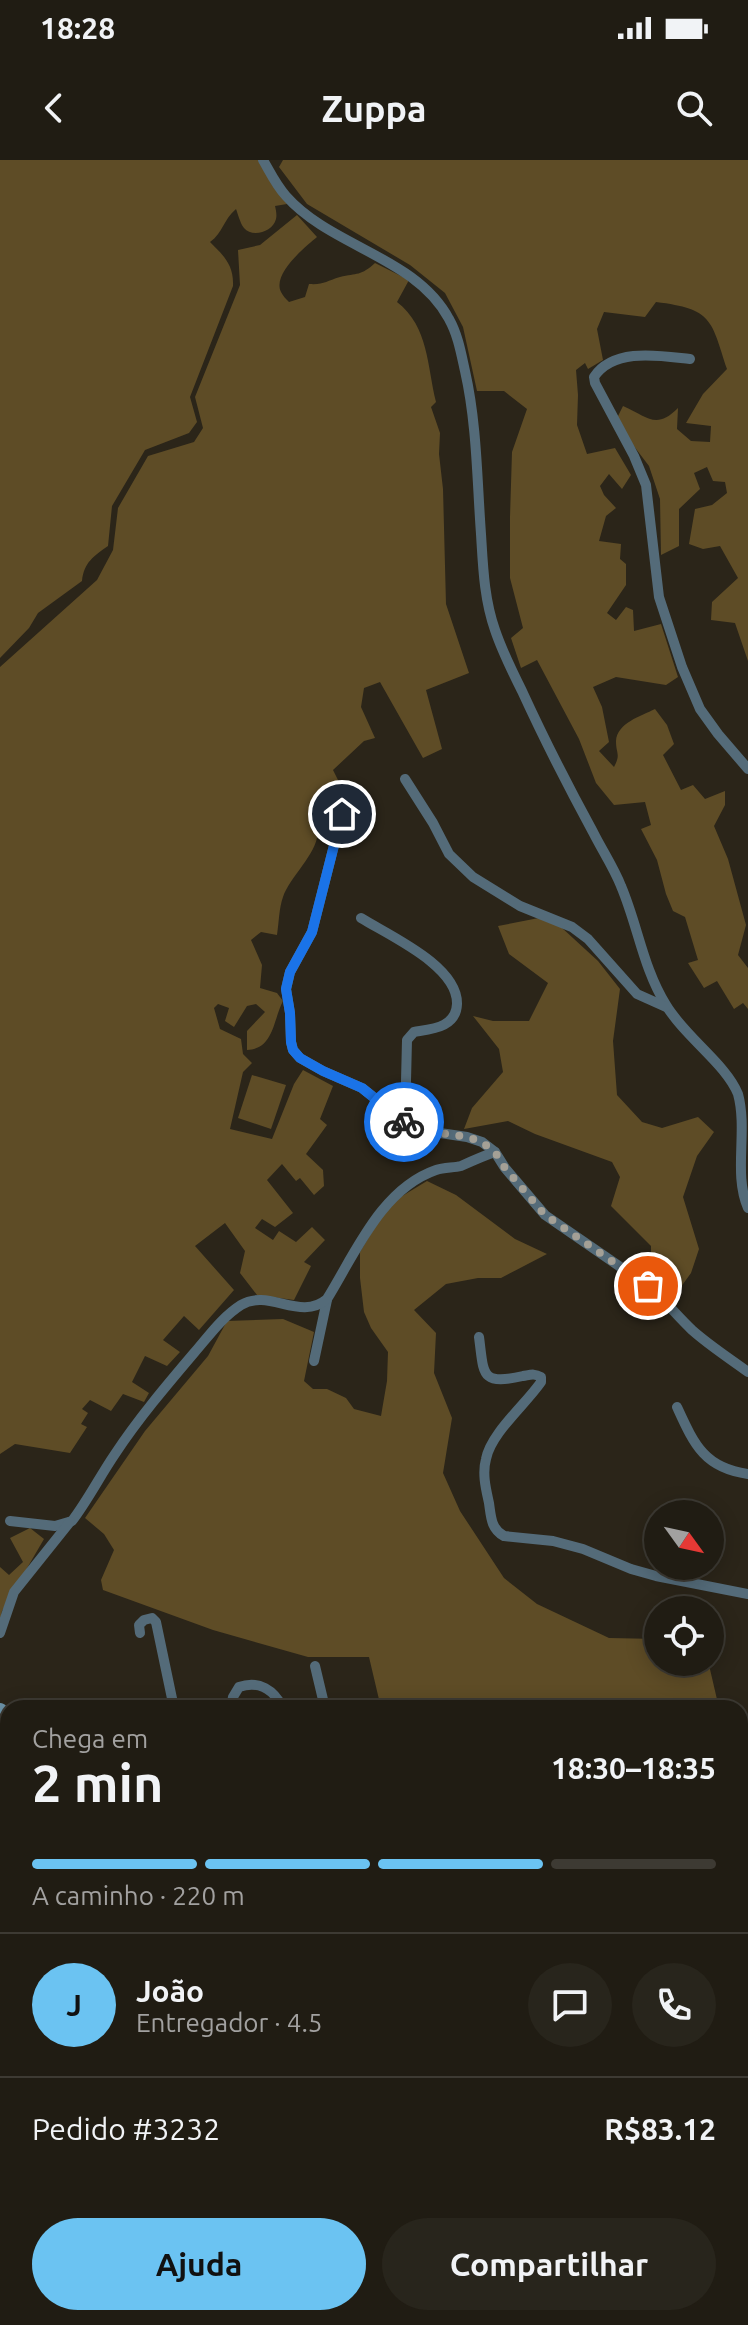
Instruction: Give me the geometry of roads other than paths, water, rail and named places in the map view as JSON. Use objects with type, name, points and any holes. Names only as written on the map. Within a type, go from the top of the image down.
[{"type":"street","points":[[263,160],[286,197],[304,213],[414,278],[448,317],[457,337],[469,388],[485,587],[494,628],[544,739],[621,886],[648,973],[667,1007],[688,1035],[730,1079],[738,1093],[744,1112],[743,1177],[748,1208]]},
{"type":"street","points":[[690,359],[641,355],[610,363],[594,377],[646,485],[659,597],[682,667],[700,709],[748,769]]},
{"type":"street","points":[[405,779],[449,854],[473,877],[520,906],[572,927],[588,939],[637,994],[667,1007]]},
{"type":"street","points":[[342,814],[312,932],[290,972],[286,989],[293,1050],[300,1058],[323,1071],[362,1088],[420,1130],[482,1142],[495,1152],[545,1215],[648,1286],[689,1328],[748,1372]]},
{"type":"street","points":[[361,918],[439,967],[456,993],[457,1007],[452,1018],[433,1030],[414,1032],[407,1040],[405,1122]]},
{"type":"street","points":[[0,1633],[14,1592],[72,1521],[115,1453],[223,1319],[250,1300],[260,1298],[311,1308],[319,1306],[327,1299],[369,1229],[393,1198],[414,1181],[437,1170],[459,1166],[495,1152]]},
{"type":"street","points":[[314,1361],[327,1299]]},
{"type":"street","points":[[479,1337],[483,1366],[490,1377],[501,1381],[534,1374],[541,1377],[541,1382],[496,1438],[485,1461],[484,1476],[491,1521],[498,1532],[504,1536],[553,1541],[583,1549],[656,1576],[748,1594]]},
{"type":"street","points":[[677,1407],[695,1446],[704,1455],[713,1463],[748,1474]]},
{"type":"street","points":[[10,1521],[55,1526],[72,1521]]},
{"type":"street","points":[[140,1633],[139,1625],[144,1620],[152,1618],[156,1622],[172,1700]]},
{"type":"street","points":[[315,1666],[323,1700]]},
{"type":"street","points":[[232,1700],[239,1687],[250,1683],[266,1688],[279,1700]]}]
